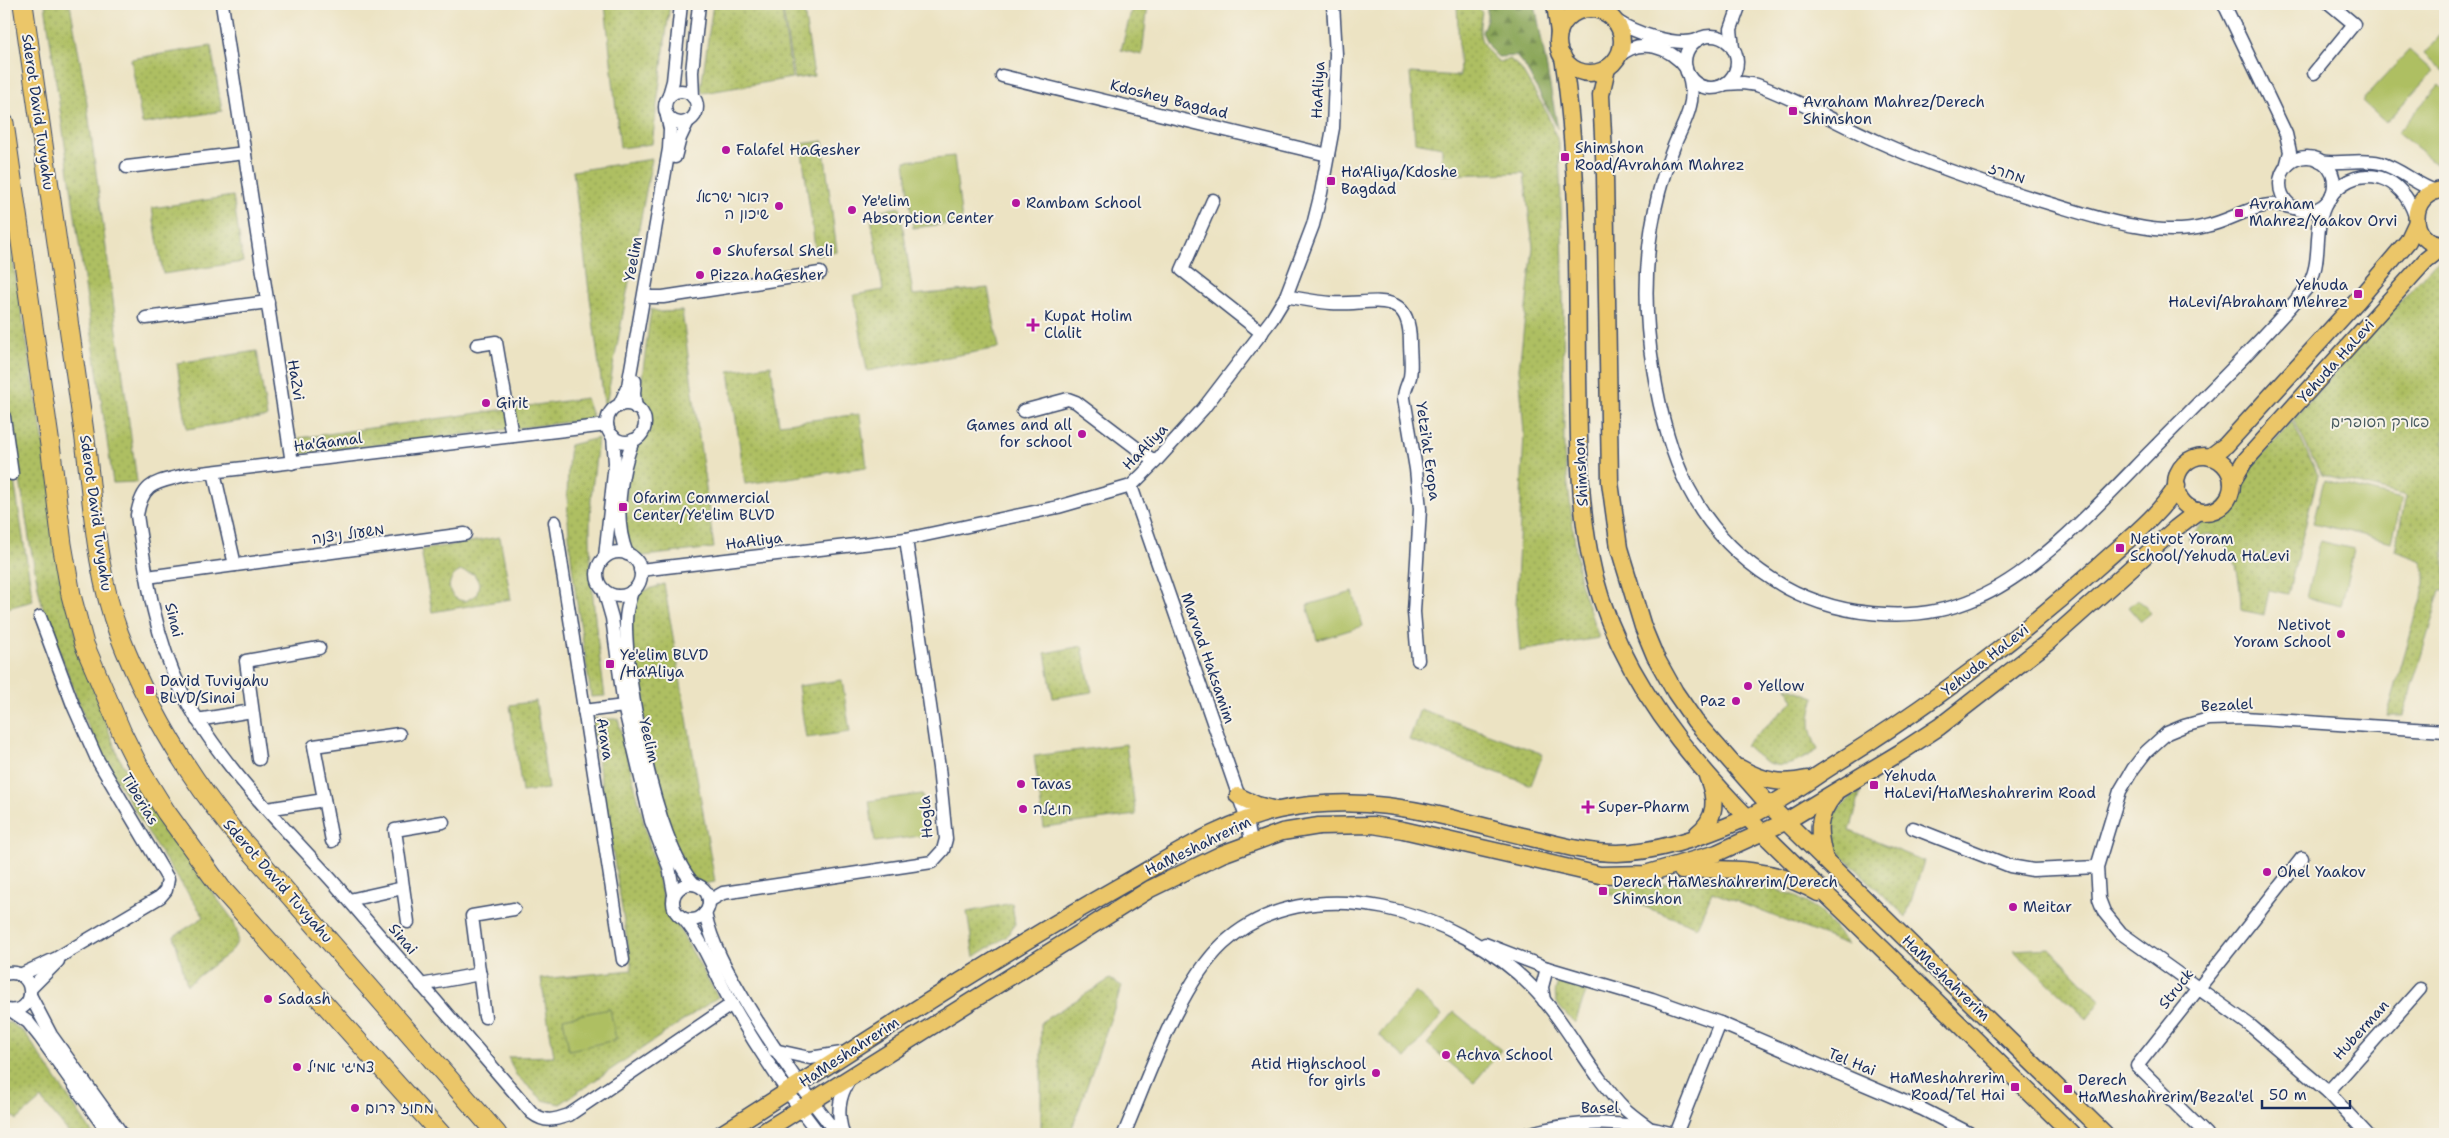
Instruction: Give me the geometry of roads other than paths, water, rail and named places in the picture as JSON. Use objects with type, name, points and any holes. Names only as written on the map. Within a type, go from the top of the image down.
[{"type":"highway","name":"Sderot David Tuvyahu","points":[[22,4],[86,447],[97,539],[106,587],[118,632],[159,722],[200,789],[497,1134]]},
{"type":"highway","points":[[4,123],[62,544],[71,595],[84,644],[122,733],[143,775],[166,812],[221,888],[441,1134]]},
{"type":"main road","points":[[1555,4],[1559,43],[1563,57],[1574,68],[1584,72],[1598,72],[1613,62],[1622,38],[1615,20],[1594,7],[1574,13],[1563,24],[1559,33]]},
{"type":"main road","name":"Shimshon","points":[[1563,57],[1575,166],[1580,484],[1589,555],[1616,639],[1637,680],[1662,718],[1703,767],[1763,833]]},
{"type":"main road","name":"Shimshon","points":[[1613,62],[1601,96],[1605,175],[1610,482],[1619,548],[1643,627],[1655,656],[1675,692],[1725,756],[1769,805]]},
{"type":"main road","name":"Yehuda HaLevi","points":[[2210,457],[2226,445],[2358,300],[2408,241],[2422,200],[2442,190]]},
{"type":"main road","points":[[2416,220],[2422,236],[2429,242],[2445,245]]},
{"type":"main road","name":"Yehuda HaLevi","points":[[2232,482],[2244,462],[2426,260],[2445,245]]},
{"type":"main road","points":[[2198,457],[2210,457],[2225,466],[2232,482],[2230,494],[2222,505],[2211,511],[2198,511],[2184,502],[2177,486],[2179,474],[2186,463],[2198,457]]},
{"type":"main road","name":"Yehuda HaLevi","points":[[1769,805],[1920,709],[2016,636],[2076,586],[2159,510],[2177,486]]},
{"type":"main road","name":"Yehuda HaLevi","points":[[1785,822],[1924,737],[2008,675],[2085,611],[2176,528],[2198,511]]},
{"type":"main road","points":[[1725,756],[1741,769],[1761,779],[1776,782],[1794,782],[1814,777]]},
{"type":"main road","points":[[1692,838],[1711,820],[1714,812],[1715,800],[1703,767]]},
{"type":"main road","points":[[1825,860],[1819,824],[1823,809],[1837,791]]},
{"type":"main road","points":[[1238,796],[1257,805],[1278,810]]},
{"type":"main road","name":"HaMeshahrerim","points":[[721,1134],[1026,939],[1196,843],[1247,820],[1278,810],[1333,803],[1375,803],[1407,808],[1584,851],[1620,853],[1659,847],[1692,838],[1748,817],[1769,805],[2105,1134]]},
{"type":"main road","name":"HaMeshahrerim","points":[[760,1134],[1150,889],[1251,841],[1282,832],[1319,826],[1373,825],[1403,830],[1600,876],[1645,874],[1718,853],[1785,822]]},
{"type":"main road","name":"HaMeshahrerim","points":[[1763,833],[2072,1134]]},
{"type":"main road","points":[[1645,874],[1716,868],[1749,870],[1790,880],[1834,902]]},
{"type":"street","name":"HaZvi","points":[[222,4],[292,463]]},
{"type":"street","points":[[682,4],[673,80],[665,103],[667,116],[676,122],[688,121],[694,116],[697,109],[693,97],[692,72],[698,4]]},
{"type":"street","name":"HaAliya","points":[[640,570],[906,539],[1058,507],[1131,486],[1203,409],[1262,333],[1286,296],[1313,225],[1333,128],[1336,54],[1333,4]]},
{"type":"street","points":[[1690,109],[1702,97],[1721,86],[1736,72],[1731,35],[1734,18],[1740,4]]},
{"type":"street","points":[[2224,4],[2286,134],[2290,152],[2283,172],[2282,195],[2311,222],[2318,239]]},
{"type":"street","points":[[2314,73],[2354,24],[2330,4]]},
{"type":"street","points":[[1615,20],[1637,33],[1681,42],[1703,38],[1723,30],[1734,18]]},
{"type":"street","points":[[1735,54],[1724,40],[1703,38],[1687,53],[1691,95],[1690,109],[1672,150],[1659,190],[1646,266],[1648,338],[1653,372],[1670,440],[1693,499],[1709,524],[1729,547],[1753,568],[1781,585],[1811,599],[1844,609],[1880,614],[1916,613],[1955,606],[1991,592],[2023,571],[2119,484],[2302,293],[2316,268],[2320,220],[2330,198],[2334,182],[2332,174],[2316,159],[2297,147],[2286,134]]},
{"type":"street","points":[[1613,62],[1636,47],[1656,47],[1674,55],[1702,86],[1721,86]]},
{"type":"street","name":"מחרז","points":[[1735,54],[1747,74],[1760,86]]},
{"type":"street","name":"Kdoshey Bagdad","points":[[1002,76],[1328,155]]},
{"type":"street","name":"מחרז","points":[[1721,86],[1747,83],[1760,86],[1877,142],[1941,168],[2031,198],[2122,224],[2157,230],[2194,229],[2223,222],[2255,208],[2277,204],[2295,208]]},
{"type":"street","points":[[669,95],[680,91],[693,97]]},
{"type":"street","name":"Yeelim","points":[[619,406],[628,386],[669,149],[670,129],[667,116]]},
{"type":"street","name":"Yeelim","points":[[636,408],[634,387],[676,151],[688,121]]},
{"type":"street","points":[[127,167],[245,153]]},
{"type":"street","points":[[2283,172],[2300,158],[2377,163],[2392,167],[2422,186],[2442,190]]},
{"type":"street","name":"מחרז","points":[[2255,208],[2272,193],[2283,172]]},
{"type":"street","points":[[2295,208],[2313,210],[2330,198],[2340,185],[2350,180],[2360,176],[2380,177],[2390,181],[2406,195],[2416,220]]},
{"type":"street","points":[[1213,200],[1182,270],[1262,333]]},
{"type":"street","name":"Yeelim","points":[[650,297],[663,297],[820,273]]},
{"type":"street","name":"Yetzi'at Eropa","points":[[1286,296],[1332,303],[1392,302],[1401,308],[1407,316],[1410,327],[1410,377],[1404,389],[1404,398],[1420,509],[1414,612],[1418,660]]},
{"type":"street","points":[[146,318],[268,302]]},
{"type":"street","points":[[477,345],[496,342],[512,436]]},
{"type":"street","points":[[1023,411],[1068,399],[1076,402],[1155,462]]},
{"type":"street","points":[[605,557],[616,552],[627,554],[636,561],[640,570],[639,582],[632,591],[616,595],[604,590],[597,574],[598,567],[605,557],[615,463],[610,431],[610,414],[619,406],[627,405],[636,408],[642,415],[644,424],[640,435],[633,440],[624,442],[610,431]]},
{"type":"street","points":[[4,417],[12,474]]},
{"type":"street","name":"Ha'Gamal","points":[[147,577],[137,515],[140,499],[146,489],[154,484],[185,475],[512,436],[610,431]]},
{"type":"street","points":[[627,554],[621,531],[620,514],[625,464],[633,440]]},
{"type":"street","points":[[214,472],[235,565]]},
{"type":"street","name":"Marvad Haksamim","points":[[1131,486],[1247,820],[1251,841]]},
{"type":"street","name":"Arava","points":[[555,522],[622,960]]},
{"type":"street","name":"משעול ניצנה","points":[[147,577],[465,534]]},
{"type":"street","name":"Hogla","points":[[707,907],[722,893],[932,862],[943,850],[946,839],[939,768],[906,539]]},
{"type":"street","name":"Sinai","points":[[147,577],[165,651],[180,689],[197,720],[267,808],[532,1113],[539,1118],[552,1121],[576,1110],[732,1004]]},
{"type":"street","name":"Yeelim","points":[[604,590],[612,618],[624,706],[651,821],[669,867],[674,894]]},
{"type":"street","name":"Yeelim","points":[[632,591],[626,619],[626,642],[635,705],[664,830],[680,865],[694,884]]},
{"type":"street","name":"Tiberias","points":[[13,974],[68,951],[160,896],[166,890],[168,879],[97,759],[73,705],[40,616]]},
{"type":"street","points":[[259,759],[246,661],[319,648]]},
{"type":"street","points":[[584,711],[624,706]]},
{"type":"street","points":[[197,720],[252,711]]},
{"type":"street","name":"Bezalel","points":[[2367,1134],[2328,1092],[2251,1026],[2133,942],[2111,923],[2099,900],[2097,867],[2120,791],[2133,768],[2146,752],[2167,733],[2184,726],[2209,719],[2244,718],[2445,731]]},
{"type":"street","points":[[332,840],[314,746],[399,734]]},
{"type":"street","points":[[267,808],[324,800]]},
{"type":"street","points":[[408,922],[395,830],[444,822]]},
{"type":"street","points":[[1913,828],[2010,866],[2033,870],[2097,867]]},
{"type":"street","name":"Struck","points":[[2206,1134],[2138,1066],[2198,987],[2302,858]]},
{"type":"street","points":[[707,907],[695,920],[684,919],[678,916],[673,906],[674,894],[682,886],[694,884],[705,890],[712,938],[728,972],[774,1050],[792,1089]]},
{"type":"street","points":[[348,900],[403,888]]},
{"type":"street","points":[[1124,1134],[1166,1034],[1184,998],[1206,964],[1223,944],[1252,922],[1310,904],[1343,903],[1381,906],[1415,916],[1466,936],[1509,966],[1533,988],[1609,1091],[1625,1109],[1648,1127]]},
{"type":"street","points":[[485,1017],[472,916],[514,909]]},
{"type":"street","points":[[684,919],[703,946],[732,1004],[792,1089],[805,1105],[837,1134]]},
{"type":"street","name":"Tel Hai","points":[[1466,936],[1547,968],[1652,999],[1720,1023],[1922,1109],[1970,1134]]},
{"type":"street","name":"Tiberias","points":[[7,1010],[22,1008],[30,992],[68,951]]},
{"type":"street","points":[[4,964],[13,974],[26,980],[51,1035],[122,1134]]},
{"type":"street","points":[[1544,1002],[1542,987],[1547,968]]},
{"type":"street","points":[[421,985],[480,974]]},
{"type":"street","name":"Huberman","points":[[2328,1092],[2420,989]]},
{"type":"street","points":[[7,1010],[28,1022],[109,1134]]},
{"type":"street","points":[[1675,1134],[1720,1023]]},
{"type":"street","points":[[774,1050],[810,1058],[826,1057],[854,1050]]},
{"type":"street","points":[[843,1134],[838,1109],[841,1092],[853,1074]]},
{"type":"street","points":[[805,1105],[819,1134]]},
{"type":"street","name":"Basel","points":[[1527,1134],[1579,1124],[1610,1123],[1648,1127],[1675,1134]]},
{"type":"place","name":"Avraham Mahrez/Derech Shimshon","points":[[1793,111]]},
{"type":"place","name":"Falafel HaGesher","points":[[726,150]]},
{"type":"place","name":"Shimshon Road/Avraham Mahrez","points":[[1565,157]]},
{"type":"place","name":"Ha'Aliya/Kdoshe Bagdad","points":[[1331,181]]},
{"type":"place","name":"Rambam School","points":[[1016,203]]},
{"type":"place","name":"דואר ישראל שיכון ה","points":[[779,206]]},
{"type":"place","name":"Ye'elim Absorption Center","points":[[852,210]]},
{"type":"place","name":"Avraham Mahrez/Yaakov Orvi","points":[[2239,213]]},
{"type":"place","name":"Shufersal Sheli","points":[[717,251]]},
{"type":"place","name":"Pizza haGesher","points":[[700,275]]},
{"type":"place","name":"Yehuda HaLevi/Abraham Mehrez","points":[[2358,294]]},
{"type":"place","name":"Kupat Holim Clalit","points":[[1033,325]]},
{"type":"place","name":"Girit","points":[[486,403]]},
{"type":"place","name":"Games and all for school","points":[[1082,434]]},
{"type":"place","name":"Ofarim Commercial Center/Ye'elim BLVD","points":[[623,507]]},
{"type":"place","name":"Netivot Yoram School/Yehuda HaLevi","points":[[2120,548]]},
{"type":"place","name":"Netivot Yoram School","points":[[2341,634]]},
{"type":"place","name":"Ye'elim BLVD /Ha'Aliya","points":[[610,664]]},
{"type":"place","name":"Yellow","points":[[1748,686]]},
{"type":"place","name":"David Tuviyahu BLVD/Sinai","points":[[150,690]]},
{"type":"place","name":"Paz","points":[[1736,701]]},
{"type":"place","name":"Tavas","points":[[1021,784]]},
{"type":"place","name":"Yehuda HaLevi/HaMeshahrerim Road","points":[[1874,785]]},
{"type":"place","name":"Super-Pharm","points":[[1588,807]]},
{"type":"place","name":"חוגלה","points":[[1023,809]]},
{"type":"place","name":"Ohel Yaakov","points":[[2267,872]]},
{"type":"place","name":"Derech HaMeshahrerim/Derech Shimshon","points":[[1603,891]]},
{"type":"place","name":"Meitar","points":[[2013,907]]},
{"type":"place","name":"Sadash","points":[[268,999]]},
{"type":"place","name":"Achva School","points":[[1446,1055]]},
{"type":"place","name":"צמיגי אמיל","points":[[297,1067]]},
{"type":"place","name":"Atid Highschool for girls","points":[[1376,1073]]},
{"type":"place","name":"HaMeshahrerim Road/Tel Hai","points":[[2015,1087]]},
{"type":"place","name":"Derech HaMeshahrerim/Bezal'el","points":[[2068,1089]]},
{"type":"place","name":"מחוז דרום","points":[[355,1108]]},
{"type":"park label","name":"פארק הסופרים","points":[[2380,422]]}]
